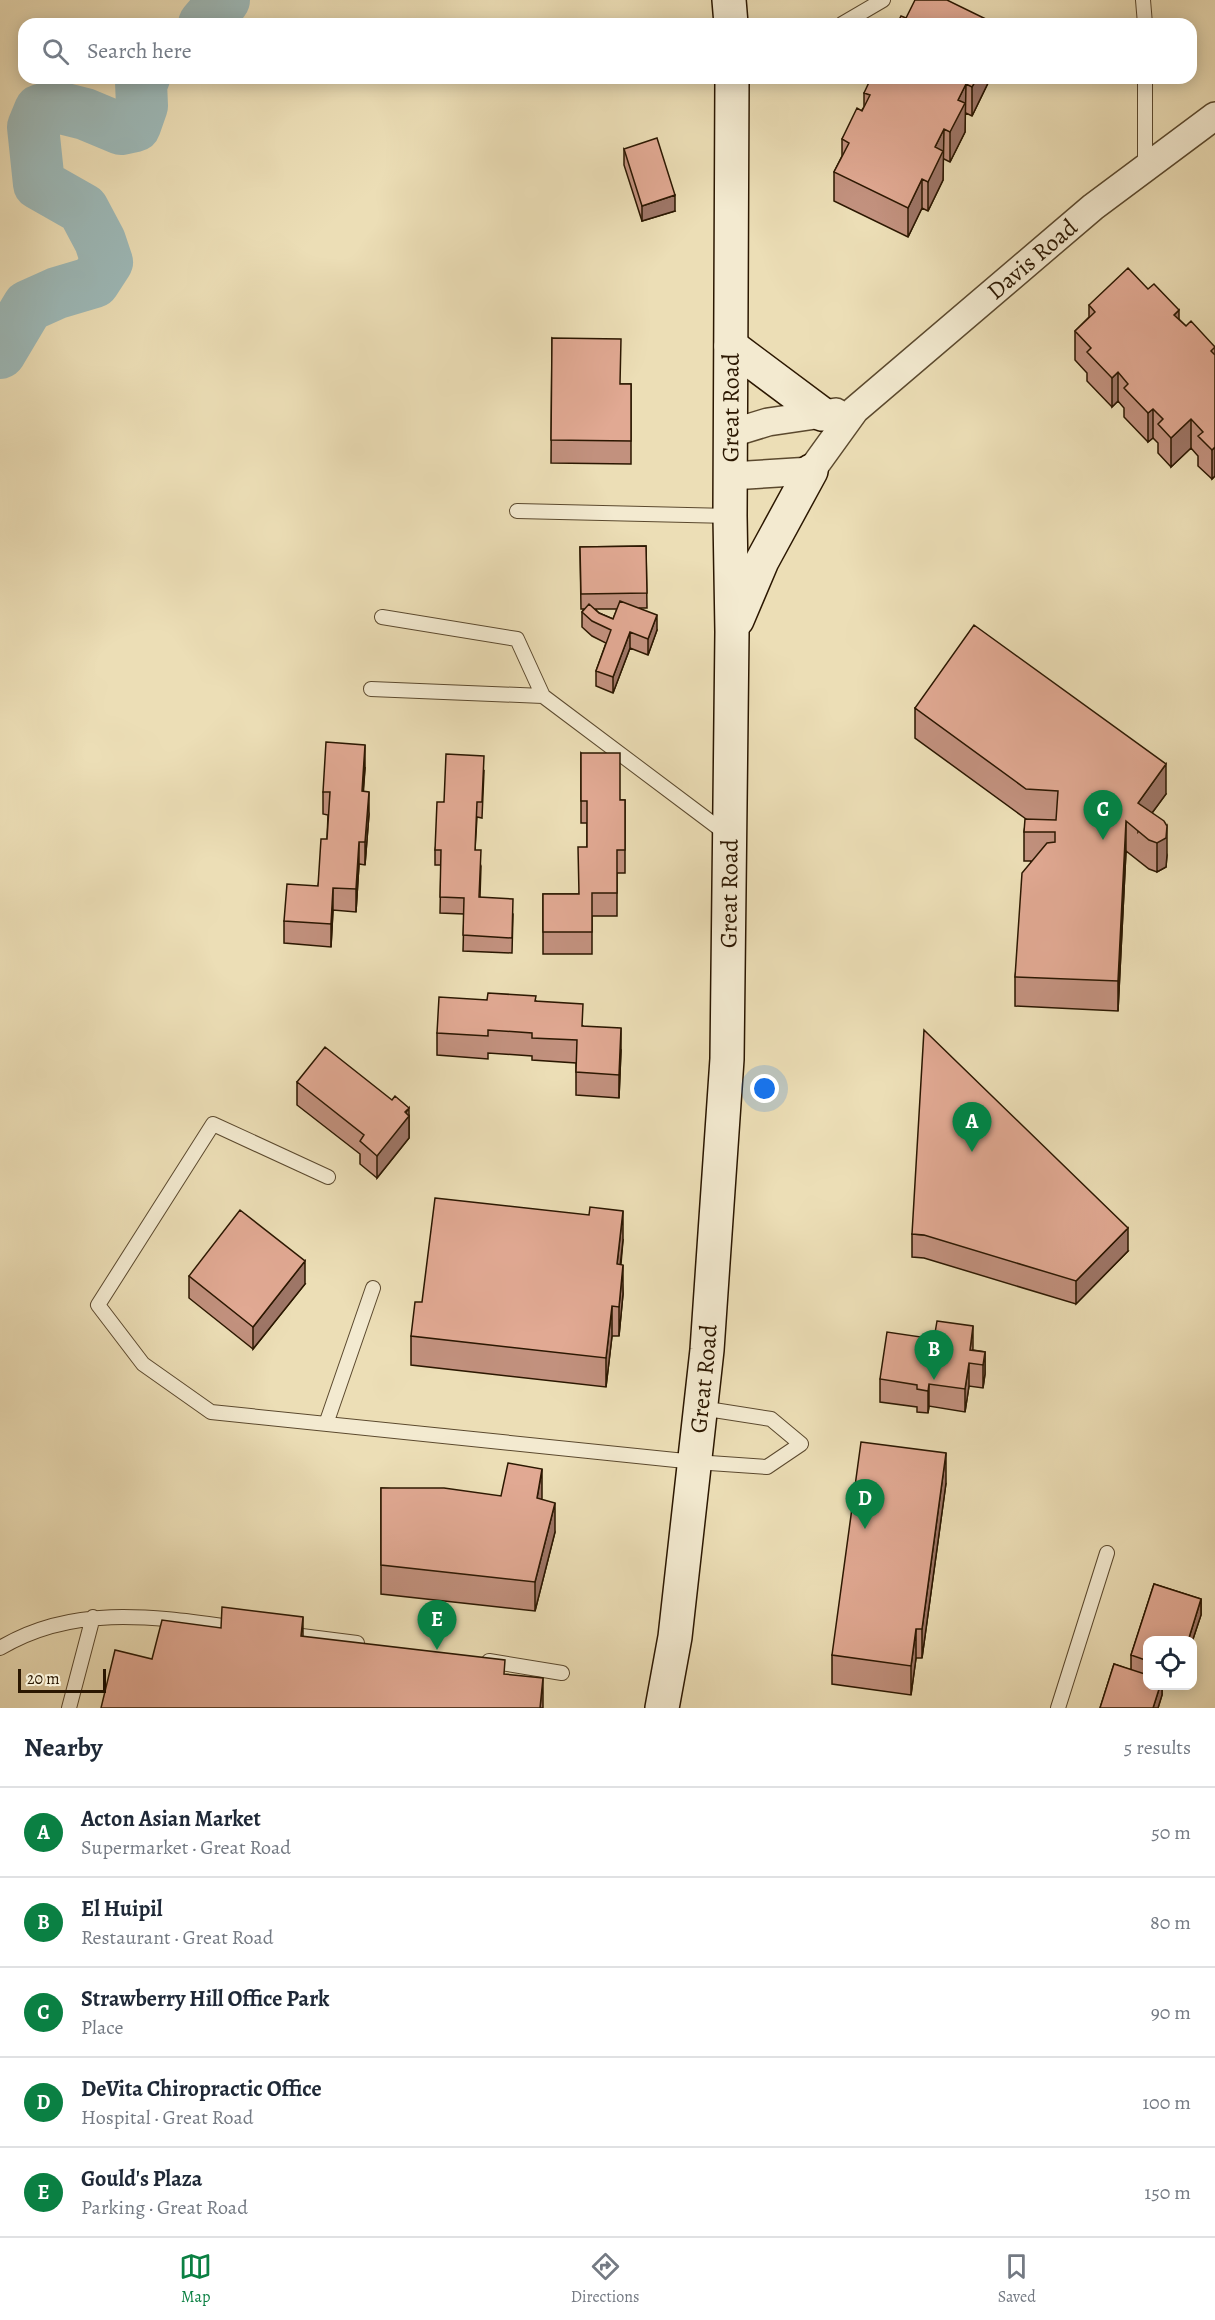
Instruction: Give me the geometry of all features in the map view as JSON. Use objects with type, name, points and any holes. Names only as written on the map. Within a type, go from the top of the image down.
[{"type":"main road","points":[[729,0],[730,18]]},
{"type":"main road","name":"Great Road","points":[[662,1708],[675,1637],[707,1350],[727,1059],[732,630],[730,516],[732,84]]},
{"type":"main road","points":[[731,346],[822,414]]},
{"type":"main road","points":[[732,630],[762,561],[811,471]]},
{"type":"street","name":"Davis Road","points":[[811,471],[855,410],[1093,207],[1215,116]]},
{"type":"street","points":[[732,433],[768,422],[855,410]]},
{"type":"street","points":[[731,476],[811,471]]},
{"type":"lane","points":[[852,18],[883,0]]},
{"type":"lane","points":[[1143,0],[1144,18]]},
{"type":"lane","points":[[1145,84],[1145,169]]},
{"type":"lane","points":[[516,512],[730,516]]},
{"type":"lane","points":[[382,616],[517,639],[543,696],[730,836]]},
{"type":"lane","points":[[371,689],[543,696]]},
{"type":"lane","points":[[328,1177],[213,1124],[98,1305],[143,1364],[211,1412],[695,1462],[767,1467],[801,1444],[771,1419],[700,1408]]},
{"type":"lane","points":[[326,1424],[373,1288]]},
{"type":"lane","points":[[1058,1708],[1107,1553]]},
{"type":"lane","points":[[69,1708],[93,1617]]},
{"type":"lane","points":[[0,1648],[34,1631],[93,1617],[162,1617],[249,1629]]},
{"type":"lane","points":[[272,1632],[374,1645]]},
{"type":"lane","points":[[474,1659],[562,1673]]},
{"type":"building","points":[[915,0],[947,0],[984,18],[906,18]]},
{"type":"building","points":[[868,84],[966,84],[958,100],[965,103],[950,132],[944,129],[935,147],[943,151],[928,182],[922,179],[908,208],[834,172],[849,143],[842,139],[857,108],[862,111],[870,95],[864,93]]},
{"type":"building","points":[[657,138],[675,195],[642,206],[624,149]]},
{"type":"building","points":[[1128,268],[1148,289],[1154,284],[1179,310],[1174,315],[1186,326],[1191,321],[1215,347],[1211,351],[1215,355],[1215,447],[1212,450],[1198,436],[1203,432],[1191,419],[1171,438],[1158,424],[1163,419],[1153,409],[1148,413],[1124,388],[1128,384],[1118,372],[1112,378],[1087,352],[1091,348],[1075,331],[1095,312],[1089,305]]},
{"type":"building","points":[[552,338],[621,339],[620,384],[631,384],[631,441],[551,440]]},
{"type":"building","points":[[646,546],[647,593],[581,594],[580,547]]},
{"type":"building","points":[[620,601],[657,615],[648,639],[630,632],[613,677],[596,671],[611,630],[592,621],[582,612],[589,604],[599,613],[613,619]]},
{"type":"building","points":[[974,625],[1166,764],[1138,803],[1164,821],[1167,826],[1166,838],[1157,843],[1149,840],[1126,821],[1118,981],[1015,977],[1022,873],[1047,843],[1055,842],[1055,832],[1024,832],[1025,819],[1056,820],[1058,791],[1026,789],[915,708]]},
{"type":"building","points":[[326,742],[365,745],[362,791],[369,792],[365,842],[359,842],[356,889],[333,888],[331,924],[284,921],[287,884],[318,886],[321,839],[327,839],[330,792],[323,792]]},
{"type":"building","points":[[581,753],[620,753],[620,800],[625,800],[625,850],[617,850],[617,893],[592,893],[592,932],[543,932],[543,894],[579,894],[578,847],[587,847],[587,801],[581,801]]},
{"type":"building","points":[[446,754],[484,756],[482,802],[477,802],[475,850],[481,850],[479,897],[513,899],[512,938],[463,935],[464,898],[440,897],[441,850],[435,850],[437,802],[444,802]]},
{"type":"building","points":[[488,993],[536,996],[535,1001],[583,1004],[582,1026],[621,1028],[619,1075],[576,1072],[577,1040],[532,1038],[532,1033],[488,1030],[488,1036],[437,1033],[439,997],[487,1000]]},
{"type":"building","points":[[924,1030],[1128,1228],[1076,1281],[924,1235],[912,1234]]},
{"type":"building","points":[[325,1047],[392,1100],[395,1096],[409,1108],[405,1112],[409,1116],[377,1156],[360,1141],[364,1135],[297,1082]]},
{"type":"building","points":[[435,1198],[589,1215],[590,1207],[623,1211],[617,1264],[623,1265],[619,1307],[612,1306],[606,1358],[411,1336],[415,1302],[422,1302]]},
{"type":"building","points":[[240,1210],[305,1261],[253,1327],[189,1276]]},
{"type":"building","points":[[937,1321],[973,1326],[970,1350],[985,1352],[983,1365],[969,1363],[965,1389],[929,1384],[928,1391],[917,1389],[917,1385],[880,1379],[887,1332],[934,1339]]},
{"type":"building","points":[[861,1442],[946,1453],[922,1629],[916,1629],[911,1666],[832,1655]]},
{"type":"building","points":[[508,1463],[542,1469],[537,1498],[555,1503],[535,1582],[381,1565],[381,1488],[444,1488],[501,1496]]},
{"type":"building","points":[[1154,1584],[1201,1599],[1190,1636],[1143,1636],[1143,1659],[1131,1655]]},
{"type":"building","points":[[222,1607],[303,1617],[301,1636],[505,1660],[504,1674],[543,1678],[540,1708],[101,1708],[115,1650],[152,1659],[162,1620],[221,1628]]},
{"type":"building","points":[[1114,1664],[1143,1673],[1143,1690],[1159,1690],[1153,1708],[1100,1708]]},
{"type":"waterway","points":[[209,18],[224,0]]},
{"type":"waterway","points":[[0,353],[28,306],[57,293],[94,282],[107,262],[100,241],[83,209],[39,184],[33,127],[40,110],[53,106],[85,114],[121,129],[135,126],[142,106],[141,84]]},
{"type":"place","name":"Strawberry Hill Office Park","points":[[1103,840]]},
{"type":"place","name":"Acton Asian Market","points":[[972,1152]]},
{"type":"place","name":"El Huipil","points":[[934,1380]]},
{"type":"place","name":"DeVita Chiropractic Office","points":[[865,1529]]},
{"type":"place","name":"Gould's Plaza","points":[[437,1650]]}]
